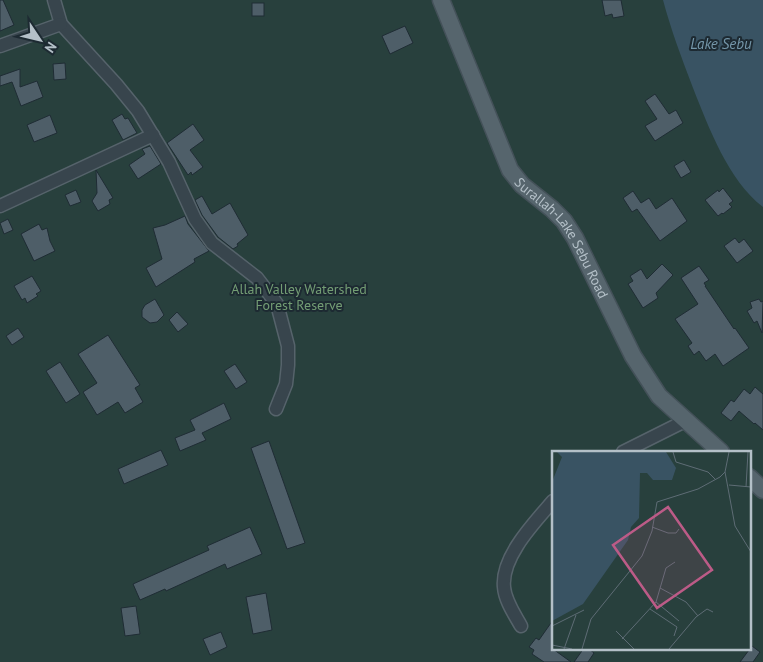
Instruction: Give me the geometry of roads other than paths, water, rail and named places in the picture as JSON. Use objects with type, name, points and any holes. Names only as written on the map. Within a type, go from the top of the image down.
[{"type":"main road","name":"Surallah-Lake Sebu Road","points":[[441,0],[510,170],[522,185],[564,221],[575,238],[633,356],[659,396],[720,451]]},
{"type":"main road","points":[[750,478],[763,490]]},
{"type":"street","points":[[54,0],[61,24],[138,111],[169,162],[196,219],[212,243],[257,278],[277,304],[288,346],[288,365],[286,384],[276,409]]},
{"type":"street","points":[[0,46],[61,24]]},
{"type":"street","points":[[0,206],[153,135]]},
{"type":"street","points":[[625,451],[685,421]]},
{"type":"street","points":[[521,626],[504,589],[504,573],[521,541],[552,502]]},
{"type":"water","name":"Lake Sebu","points":[[663,0],[763,0],[763,207],[740,183],[713,136],[681,55]]},
{"type":"park label","name":"Allah Valley Watershed Forest Reserve","points":[[299,298]]}]
